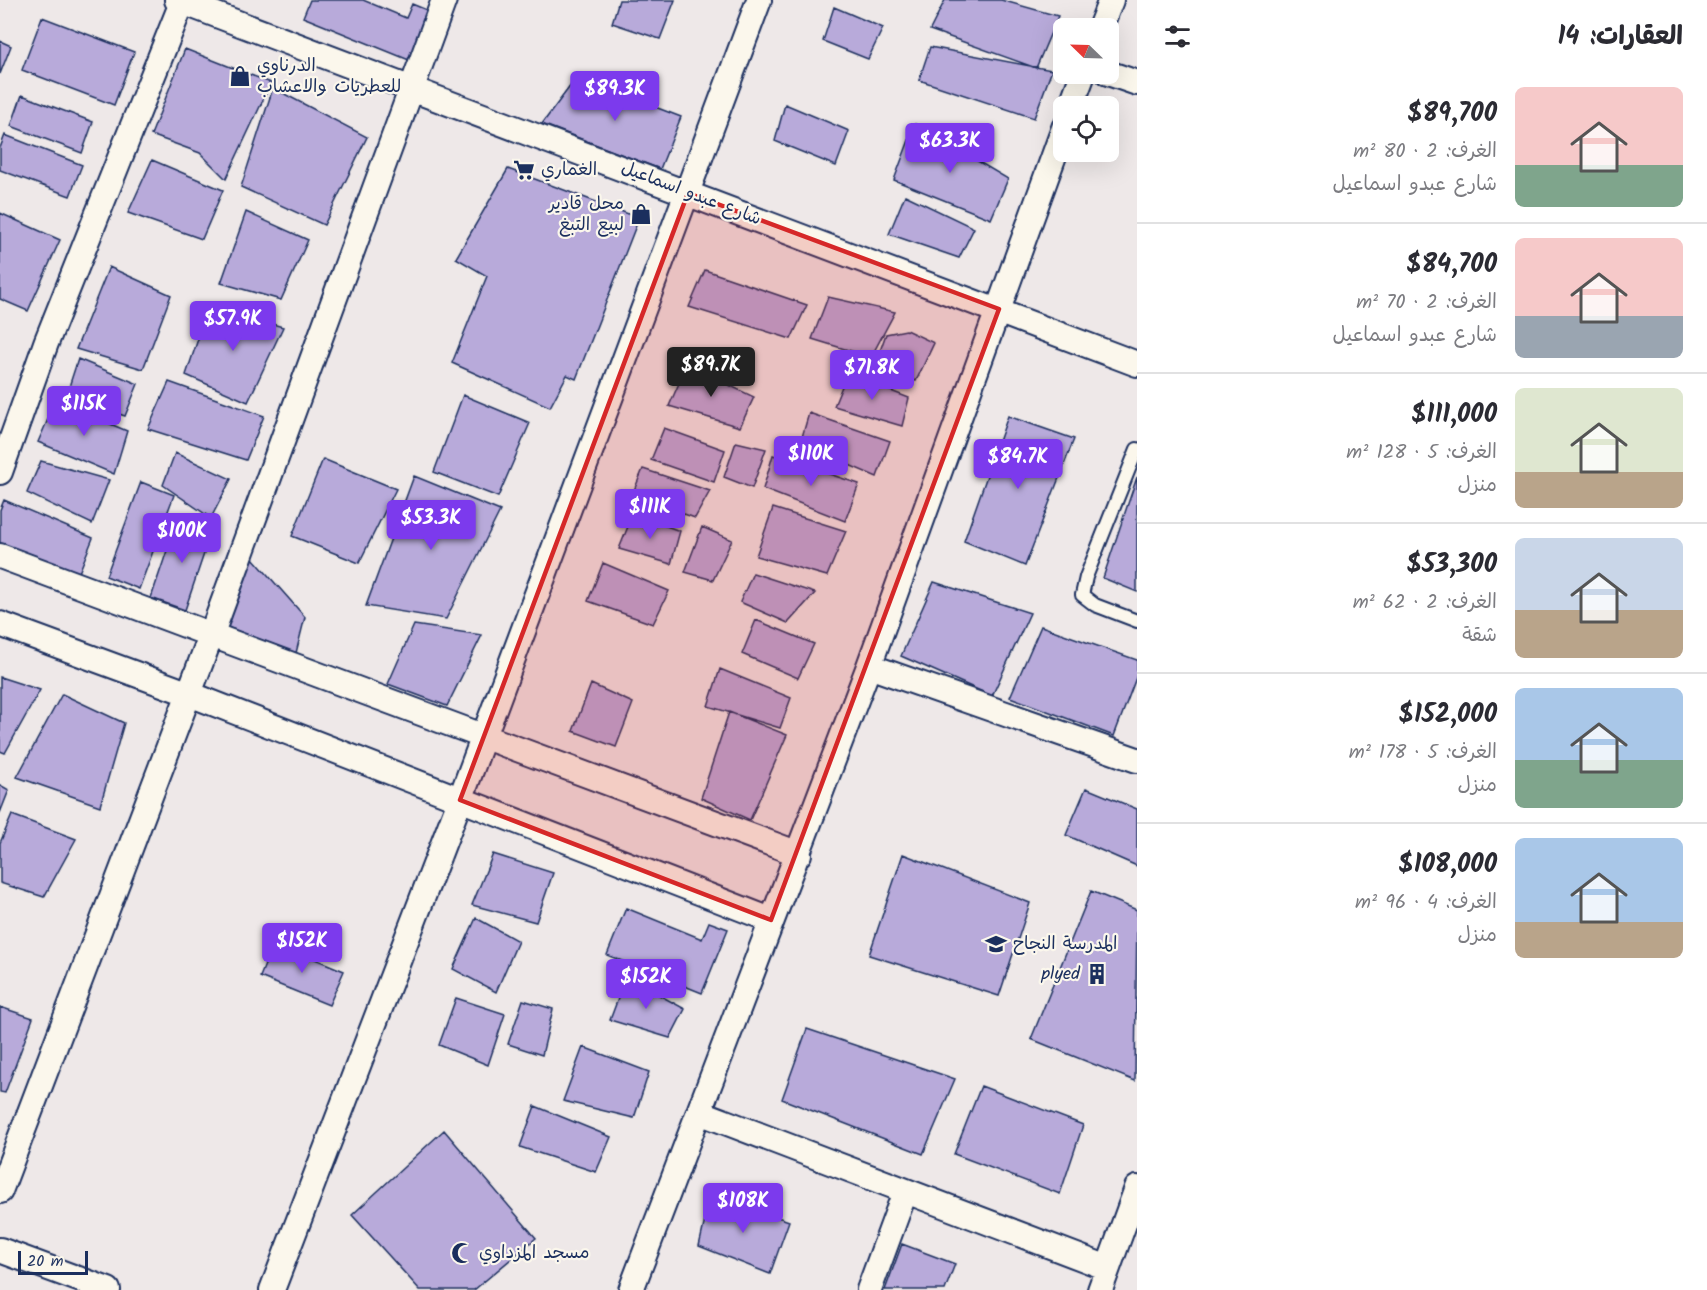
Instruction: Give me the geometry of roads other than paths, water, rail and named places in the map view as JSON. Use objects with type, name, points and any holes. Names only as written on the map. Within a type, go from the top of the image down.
[{"type":"street","points":[[0,1191],[187,693],[212,633],[444,0]]},
{"type":"street","points":[[272,1290],[460,800],[759,0]]},
{"type":"street","points":[[1104,18],[1111,0]]},
{"type":"street","points":[[0,472],[46,343],[181,1]]},
{"type":"street","name":"شارع عبدو اسماعيل","points":[[181,1],[999,309],[1137,364]]},
{"type":"street","points":[[1119,77],[1137,83]]},
{"type":"street","points":[[631,1290],[771,920],[799,854],[1053,159]]},
{"type":"street","points":[[0,556],[212,633],[799,854]]},
{"type":"street","points":[[0,624],[187,693],[771,920]]},
{"type":"street","points":[[869,666],[1137,760]]},
{"type":"street","points":[[699,1112],[905,1192],[1104,1279],[1137,1188]]},
{"type":"street","points":[[869,1290],[905,1192]]},
{"type":"street","points":[[0,1250],[108,1290]]},
{"type":"lane","points":[[1137,449],[1086,577],[1082,595],[1095,605],[1137,621]]},
{"type":"place","name":"الدرناوي للعطريات والاعشاب","points":[[240,76]]},
{"type":"place","name":"الغماري","points":[[524,170]]},
{"type":"place","name":"محل قادير لبيع التبغ","points":[[641,214]]},
{"type":"place","name":"المدرسة النجاح","points":[[996,944]]},
{"type":"place","name":"plyed","points":[[1097,974]]},
{"type":"place","name":"مسجد المزداوي","points":[[462,1253]]}]
